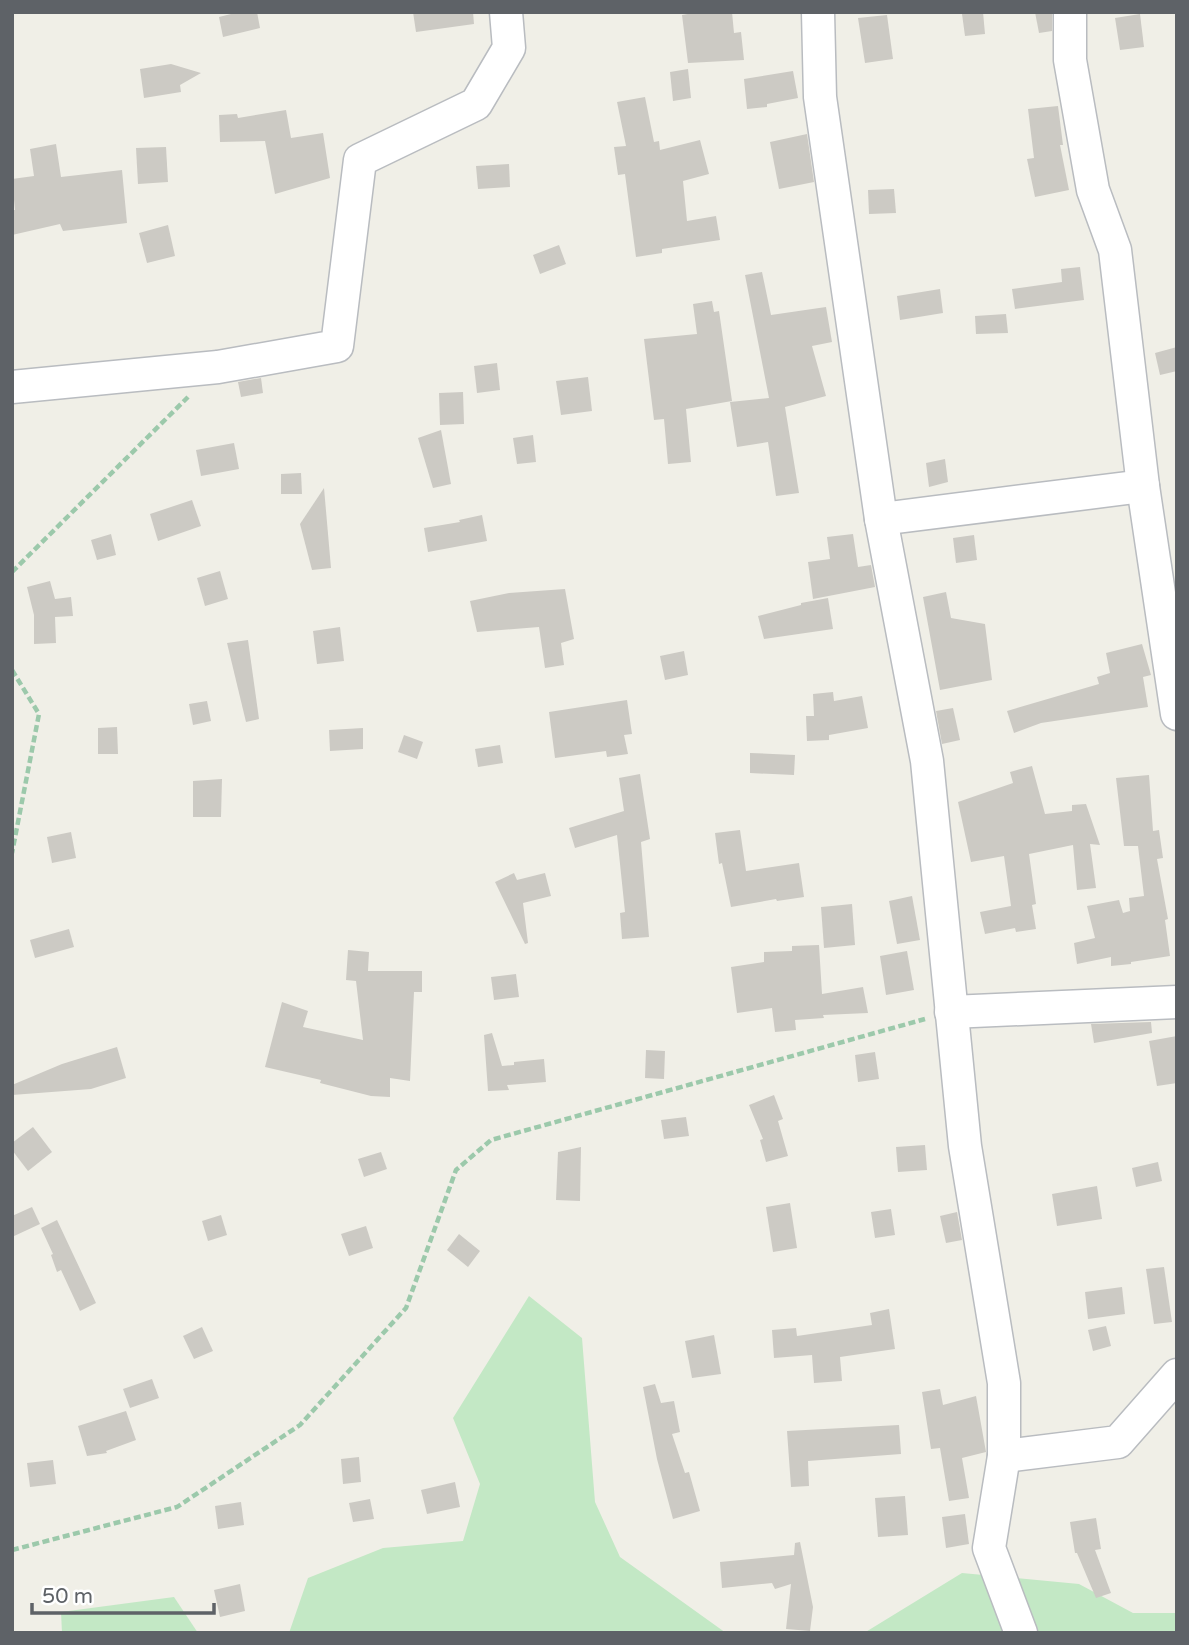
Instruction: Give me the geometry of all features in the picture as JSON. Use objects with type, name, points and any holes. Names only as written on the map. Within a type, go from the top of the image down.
[{"type":"street","points":[[12,387],[218,367],[337,346],[360,160],[476,104],[509,48],[506,12]]},
{"type":"street","points":[[818,12],[820,97],[881,519],[927,761],[965,1146],[1004,1383],[1004,1456],[989,1548],[1021,1633]]},
{"type":"street","points":[[1070,12],[1070,60],[1093,190],[1115,250],[1143,486],[1177,715]]},
{"type":"street","points":[[881,519],[1143,486]]},
{"type":"street","points":[[951,1012],[1177,1002]]},
{"type":"street","points":[[1004,1456],[1118,1442],[1177,1375]]},
{"type":"path","points":[[12,572],[188,396]]},
{"type":"path","points":[[12,670],[39,714],[12,853]]},
{"type":"path","points":[[12,1550],[177,1507],[300,1425],[406,1308],[456,1170],[491,1140],[951,1012]]},
{"type":"green space","points":[[529,1296],[582,1338],[595,1502],[620,1557],[726,1633],[289,1633],[308,1578],[383,1548],[463,1541],[480,1484],[453,1418]]},
{"type":"green space","points":[[962,1573],[1079,1584],[1133,1613],[1177,1613],[1177,1633],[864,1633]]},
{"type":"green space","points":[[174,1597],[198,1633],[62,1633],[61,1612]]},
{"type":"building","points":[[239,12],[257,12],[260,28],[223,37],[219,17]]},
{"type":"building","points":[[413,12],[473,12],[474,24],[416,32]]},
{"type":"building","points":[[732,12],[734,33],[741,32],[744,60],[688,63],[682,15]]},
{"type":"building","points":[[983,12],[985,34],[965,36],[962,14]]},
{"type":"building","points":[[1035,12],[1052,12],[1052,31],[1039,33]]},
{"type":"building","points":[[1140,14],[1144,47],[1120,50],[1115,18]]},
{"type":"building","points":[[887,15],[893,59],[865,63],[858,18]]},
{"type":"building","points":[[171,64],[201,73],[180,85],[181,92],[144,98],[140,69]]},
{"type":"building","points":[[688,69],[691,98],[673,101],[670,72]]},
{"type":"building","points":[[793,71],[798,98],[767,104],[767,107],[747,109],[744,79]]},
{"type":"building","points":[[645,97],[654,142],[659,141],[660,150],[700,140],[709,174],[683,181],[687,221],[716,216],[720,240],[662,249],[662,253],[636,257],[625,174],[618,175],[614,147],[626,146],[617,102]]},
{"type":"building","points":[[1058,106],[1063,145],[1060,145],[1069,190],[1035,197],[1027,159],[1034,158],[1028,109]]},
{"type":"building","points":[[286,110],[291,138],[323,133],[330,178],[275,194],[265,141],[220,142],[219,115],[237,114],[238,118]]},
{"type":"building","points":[[807,134],[814,182],[779,189],[770,142]]},
{"type":"building","points":[[56,144],[61,177],[122,170],[127,223],[63,231],[60,224],[12,235],[12,210],[15,210],[12,179],[34,176],[30,149]]},
{"type":"building","points":[[166,147],[168,182],[138,184],[136,148]]},
{"type":"building","points":[[509,164],[510,187],[478,189],[476,166]]},
{"type":"building","points":[[894,189],[896,213],[869,214],[868,190]]},
{"type":"building","points":[[168,225],[175,256],[147,263],[139,233]]},
{"type":"building","points":[[559,245],[566,264],[540,274],[533,255]]},
{"type":"building","points":[[1080,267],[1084,300],[1015,309],[1012,289],[1062,282],[1061,269]]},
{"type":"building","points":[[762,272],[771,315],[826,307],[832,342],[812,346],[826,396],[785,407],[799,493],[776,496],[768,442],[737,447],[730,402],[769,398],[745,275]]},
{"type":"building","points":[[940,289],[943,313],[900,320],[897,296]]},
{"type":"building","points":[[712,301],[714,312],[719,311],[732,401],[686,409],[691,462],[668,464],[664,419],[654,420],[644,339],[697,334],[693,304]]},
{"type":"building","points":[[1006,314],[1008,333],[976,334],[975,316]]},
{"type":"building","points":[[1177,347],[1177,371],[1160,375],[1155,353]]},
{"type":"building","points":[[497,363],[500,390],[477,393],[474,366]]},
{"type":"building","points":[[588,377],[592,411],[561,415],[556,381]]},
{"type":"building","points":[[261,378],[263,393],[241,397],[238,382]]},
{"type":"building","points":[[463,392],[464,424],[440,425],[439,393]]},
{"type":"building","points":[[441,430],[451,484],[433,488],[418,438]]},
{"type":"building","points":[[533,435],[536,462],[517,464],[513,438]]},
{"type":"building","points":[[234,443],[239,469],[201,476],[196,450]]},
{"type":"building","points":[[945,459],[948,482],[929,487],[926,463]]},
{"type":"building","points":[[301,473],[302,494],[281,494],[281,474]]},
{"type":"building","points":[[324,488],[331,568],[312,570],[300,524]]},
{"type":"building","points":[[192,500],[201,526],[158,541],[150,514]]},
{"type":"building","points":[[482,515],[487,541],[428,552],[424,528]]},
{"type":"building","points":[[111,534],[116,555],[97,560],[91,540]]},
{"type":"building","points":[[853,534],[858,567],[871,565],[875,587],[813,599],[808,562],[830,559],[827,537]]},
{"type":"building","points":[[974,535],[977,560],[956,563],[953,538]]},
{"type":"building","points":[[220,571],[228,599],[205,606],[197,578]]},
{"type":"building","points":[[50,581],[55,599],[71,597],[73,616],[55,617],[56,643],[34,644],[34,615],[27,587]]},
{"type":"building","points":[[565,589],[574,639],[561,643],[564,665],[545,668],[539,627],[477,632],[470,601],[509,593]]},
{"type":"building","points":[[946,592],[951,618],[985,624],[992,680],[940,690],[923,597]]},
{"type":"building","points":[[828,598],[833,629],[764,639],[758,616]]},
{"type":"building","points":[[340,627],[344,661],[317,664],[313,631]]},
{"type":"building","points":[[248,640],[259,719],[246,722],[227,643]]},
{"type":"building","points":[[1142,644],[1151,675],[1143,677],[1148,707],[1041,723],[1014,733],[1007,711],[1099,684],[1097,677],[1110,673],[1106,653]]},
{"type":"building","points":[[684,651],[688,675],[665,680],[660,656]]},
{"type":"building","points":[[833,692],[834,701],[862,696],[868,728],[829,735],[829,740],[807,741],[806,716],[814,716],[813,694]]},
{"type":"building","points":[[627,700],[632,734],[624,735],[628,754],[607,757],[606,751],[555,758],[549,712]]},
{"type":"building","points":[[207,701],[211,721],[193,725],[189,704]]},
{"type":"building","points":[[953,708],[960,740],[942,744],[936,711]]},
{"type":"building","points":[[117,727],[118,754],[98,754],[98,728]]},
{"type":"building","points":[[363,728],[363,749],[330,751],[329,730]]},
{"type":"building","points":[[404,735],[423,742],[417,759],[398,752]]},
{"type":"building","points":[[500,745],[503,763],[478,767],[475,749]]},
{"type":"building","points":[[750,753],[795,755],[794,775],[750,773]]},
{"type":"building","points":[[1032,766],[1045,814],[1072,811],[1072,805],[1086,804],[1100,845],[1090,844],[1096,888],[1077,890],[1073,845],[1029,854],[1036,904],[1032,905],[1036,929],[1016,932],[1015,928],[985,934],[980,912],[1011,906],[1004,856],[971,862],[958,802],[1013,783],[1010,772]]},
{"type":"building","points":[[640,774],[650,839],[641,842],[649,937],[622,939],[620,913],[625,912],[617,835],[575,848],[569,828],[624,811],[619,778]]},
{"type":"building","points":[[1149,775],[1153,831],[1159,830],[1163,858],[1157,859],[1168,919],[1165,920],[1170,956],[1111,966],[1111,957],[1077,964],[1074,943],[1095,938],[1087,906],[1119,900],[1123,913],[1130,911],[1129,898],[1144,896],[1138,846],[1124,846],[1116,778]]},
{"type":"building","points":[[222,779],[221,817],[193,817],[193,781]]},
{"type":"building","points":[[740,830],[746,871],[799,863],[804,897],[731,907],[722,863],[719,864],[715,833]]},
{"type":"building","points":[[71,832],[76,858],[52,863],[47,837]]},
{"type":"building","points":[[514,873],[517,880],[545,873],[551,896],[523,903],[528,943],[525,944],[495,882]]},
{"type":"building","points":[[912,896],[920,940],[897,944],[889,901]]},
{"type":"building","points":[[852,904],[855,945],[824,948],[821,907]]},
{"type":"building","points":[[69,929],[74,947],[35,958],[30,940]]},
{"type":"building","points":[[819,945],[822,994],[863,987],[868,1013],[823,1015],[824,1018],[795,1020],[796,1030],[775,1032],[772,1008],[737,1013],[731,967],[764,962],[764,952],[792,951],[792,946]]},
{"type":"building","points":[[348,950],[369,952],[368,971],[422,971],[422,992],[414,992],[410,1081],[390,1078],[390,1097],[371,1096],[320,1083],[321,1080],[265,1067],[282,1002],[308,1011],[303,1027],[363,1040],[356,981],[346,980]]},
{"type":"building","points":[[907,951],[914,990],[886,995],[880,956]]},
{"type":"building","points":[[516,974],[519,997],[494,1000],[491,977]]},
{"type":"building","points":[[1151,1022],[1152,1033],[1094,1043],[1091,1024]]},
{"type":"building","points":[[492,1033],[502,1066],[544,1059],[546,1082],[507,1085],[509,1090],[488,1091],[484,1035]]},
{"type":"building","points":[[1177,1036],[1177,1083],[1157,1086],[1149,1041]]},
{"type":"building","points":[[117,1047],[126,1078],[91,1089],[12,1095],[12,1085],[62,1064]]},
{"type":"building","points":[[646,1050],[665,1051],[664,1079],[645,1078]]},
{"type":"building","points":[[875,1052],[879,1079],[858,1082],[855,1055]]},
{"type":"building","points":[[774,1095],[783,1119],[778,1121],[788,1156],[766,1162],[760,1140],[763,1139],[749,1105]]},
{"type":"building","points":[[686,1117],[689,1136],[664,1139],[661,1120]]},
{"type":"building","points":[[33,1127],[52,1152],[28,1171],[12,1150],[12,1143]]},
{"type":"building","points":[[925,1145],[927,1170],[898,1172],[896,1147]]},
{"type":"building","points":[[581,1147],[580,1201],[556,1200],[558,1152]]},
{"type":"building","points":[[381,1152],[387,1169],[364,1177],[358,1159]]},
{"type":"building","points":[[1158,1162],[1162,1181],[1136,1187],[1132,1168]]},
{"type":"building","points":[[1097,1186],[1102,1219],[1057,1226],[1052,1194]]},
{"type":"building","points":[[790,1203],[797,1248],[773,1252],[766,1207]]},
{"type":"building","points":[[32,1207],[40,1224],[12,1237],[12,1216]]},
{"type":"building","points":[[891,1209],[895,1235],[875,1238],[871,1212]]},
{"type":"building","points":[[957,1212],[962,1240],[946,1243],[940,1216]]},
{"type":"building","points":[[221,1215],[227,1235],[208,1241],[202,1221]]},
{"type":"building","points":[[57,1220],[96,1303],[80,1311],[61,1270],[57,1272],[51,1255],[53,1254],[41,1228]]},
{"type":"building","points":[[366,1226],[373,1248],[349,1256],[341,1234]]},
{"type":"building","points":[[459,1234],[480,1251],[468,1267],[447,1250]]},
{"type":"building","points":[[1164,1267],[1172,1322],[1154,1324],[1146,1269]]},
{"type":"building","points":[[1122,1287],[1125,1314],[1088,1319],[1085,1292]]},
{"type":"building","points":[[889,1309],[895,1349],[840,1357],[842,1381],[814,1383],[812,1355],[774,1358],[772,1330],[796,1328],[797,1336],[872,1325],[870,1313]]},
{"type":"building","points":[[1106,1326],[1111,1346],[1093,1351],[1088,1330]]},
{"type":"building","points":[[202,1327],[213,1351],[194,1359],[183,1336]]},
{"type":"building","points":[[714,1335],[721,1374],[692,1378],[685,1341]]},
{"type":"building","points":[[152,1379],[159,1398],[130,1408],[123,1389]]},
{"type":"building","points":[[655,1384],[661,1403],[674,1401],[680,1432],[672,1434],[685,1473],[689,1472],[700,1511],[673,1519],[657,1459],[643,1387]]},
{"type":"building","points":[[940,1389],[943,1405],[976,1396],[986,1452],[962,1458],[969,1498],[949,1501],[940,1448],[931,1449],[922,1392]]},
{"type":"building","points":[[126,1411],[136,1440],[106,1451],[107,1453],[87,1456],[78,1426]]},
{"type":"building","points":[[899,1425],[901,1454],[808,1461],[809,1486],[791,1487],[787,1431]]},
{"type":"building","points":[[359,1457],[361,1482],[343,1484],[341,1459]]},
{"type":"building","points":[[53,1460],[56,1484],[30,1487],[27,1463]]},
{"type":"building","points":[[455,1482],[460,1507],[427,1514],[421,1490]]},
{"type":"building","points":[[905,1496],[908,1535],[878,1537],[875,1498]]},
{"type":"building","points":[[370,1499],[374,1519],[353,1522],[349,1503]]},
{"type":"building","points":[[241,1502],[244,1525],[218,1529],[215,1506]]},
{"type":"building","points":[[965,1514],[969,1544],[946,1548],[942,1517]]},
{"type":"building","points":[[1096,1518],[1101,1549],[1095,1550],[1111,1593],[1096,1598],[1075,1553],[1070,1522]]},
{"type":"building","points":[[800,1542],[813,1607],[810,1631],[786,1629],[791,1584],[775,1589],[772,1583],[722,1588],[720,1562],[794,1555],[795,1543]]},
{"type":"building","points":[[240,1584],[245,1611],[220,1617],[214,1590]]}]
